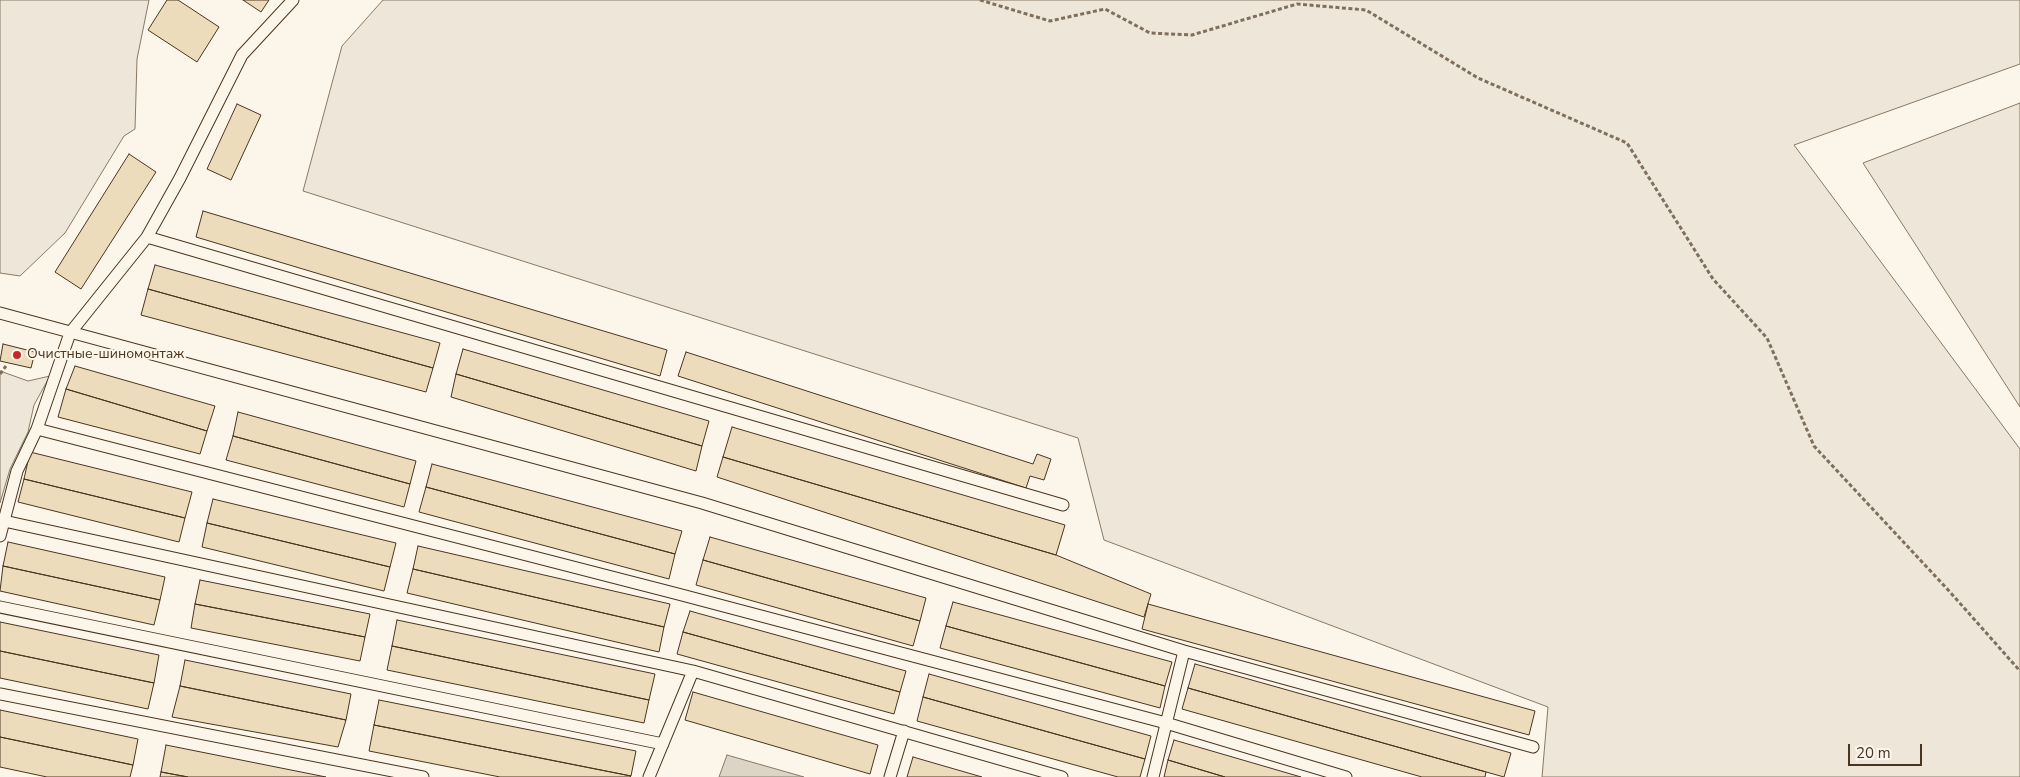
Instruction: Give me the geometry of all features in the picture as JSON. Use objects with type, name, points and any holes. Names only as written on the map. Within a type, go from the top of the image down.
[{"type":"lane","points":[[0,536],[17,471],[37,429],[70,333],[148,237],[242,55],[293,0]]},
{"type":"lane","points":[[148,237],[1063,505]]},
{"type":"lane","points":[[0,313],[702,503],[1184,651],[1534,747]]},
{"type":"lane","points":[[37,429],[650,587],[1166,723],[1346,777]]},
{"type":"lane","points":[[4,521],[693,671],[1062,777]]},
{"type":"lane","points":[[0,608],[663,744]]},
{"type":"lane","points":[[1153,777],[1184,651]]},
{"type":"lane","points":[[649,777],[693,671]]},
{"type":"lane","points":[[0,694],[423,777]]},
{"type":"lane","points":[[890,777],[904,731]]},
{"type":"path","points":[[980,0],[1050,21],[1105,9],[1150,33],[1192,35],[1297,4],[1366,10],[1478,78],[1627,143],[1713,279],[1767,338],[1814,446],[1950,592],[2020,671]]},
{"type":"path","points":[[0,374],[6,366]]},
{"type":"shaded area","points":[[0,0],[149,0],[137,59],[135,129],[124,136],[65,233],[20,276],[0,273]]},
{"type":"shaded area","points":[[383,0],[2020,0],[2020,64],[1794,145],[2020,449],[2020,777],[1542,777],[1548,707],[1104,540],[1078,438],[303,191],[342,46]]},
{"type":"shaded area","points":[[2020,103],[2020,407],[1863,163]]},
{"type":"shaded area","points":[[0,371],[28,381],[50,376],[34,405],[28,432],[10,469],[0,503]]},
{"type":"shaded area","points":[[727,755],[804,777],[719,777]]},
{"type":"building","points":[[167,0],[178,0],[219,27],[197,62],[148,30]]},
{"type":"building","points":[[243,0],[269,0],[261,12]]},
{"type":"building","points":[[237,104],[261,115],[231,180],[207,169]]},
{"type":"building","points":[[129,154],[156,172],[81,289],[55,272]]},
{"type":"building","points":[[203,211],[667,350],[660,376],[196,237]]},
{"type":"building","points":[[155,265],[440,343],[433,368],[148,289]]},
{"type":"building","points":[[148,289],[433,368],[426,392],[141,315]]},
{"type":"building","name":"Очистные-шиномонтаж","points":[[3,344],[35,352],[31,368],[0,361]]},
{"type":"building","points":[[463,349],[709,421],[702,446],[456,374]]},
{"type":"building","points":[[686,352],[1033,464],[1037,454],[1051,459],[1044,480],[1030,476],[1026,488],[678,376]]},
{"type":"building","points":[[75,366],[215,406],[207,431],[66,389]]},
{"type":"building","points":[[456,374],[702,446],[696,471],[451,397]]},
{"type":"building","points":[[66,389],[207,431],[200,454],[58,417]]},
{"type":"building","points":[[238,412],[416,461],[410,484],[233,436]]},
{"type":"building","points":[[732,427],[1065,525],[1056,555],[723,457]]},
{"type":"building","points":[[233,436],[410,484],[404,507],[226,460]]},
{"type":"building","points":[[30,452],[192,492],[185,518],[24,479]]},
{"type":"building","points":[[723,457],[1056,555],[1151,594],[1144,617],[717,477]]},
{"type":"building","points":[[432,464],[682,531],[675,554],[426,487]]},
{"type":"building","points":[[24,479],[185,518],[179,542],[18,502]]},
{"type":"building","points":[[426,487],[675,554],[669,579],[419,512]]},
{"type":"building","points":[[213,499],[396,543],[390,567],[207,523]]},
{"type":"building","points":[[207,523],[390,567],[384,591],[202,547]]},
{"type":"building","points":[[710,537],[926,598],[920,621],[703,560]]},
{"type":"building","points":[[8,542],[165,577],[160,600],[3,566]]},
{"type":"building","points":[[418,546],[670,604],[664,627],[413,569]]},
{"type":"building","points":[[703,560],[920,621],[913,646],[696,585]]},
{"type":"building","points":[[3,566],[160,600],[154,625],[0,591]]},
{"type":"building","points":[[413,569],[664,627],[659,652],[407,593]]},
{"type":"building","points":[[200,580],[370,614],[365,637],[195,604]]},
{"type":"building","points":[[953,602],[1172,662],[1165,686],[946,626]]},
{"type":"building","points":[[195,604],[365,637],[360,661],[191,628]]},
{"type":"building","points":[[1148,604],[1535,711],[1529,735],[1142,629]]},
{"type":"building","points":[[690,611],[906,671],[900,692],[683,632]]},
{"type":"building","points":[[397,620],[655,674],[649,700],[392,646]]},
{"type":"building","points":[[0,622],[159,655],[154,683],[0,651]]},
{"type":"building","points":[[946,626],[1165,686],[1160,708],[940,648]]},
{"type":"building","points":[[683,632],[900,692],[894,714],[677,654]]},
{"type":"building","points":[[392,646],[649,700],[644,723],[387,670]]},
{"type":"building","points":[[0,651],[154,683],[148,709],[0,678]]},
{"type":"building","points":[[185,660],[351,694],[346,720],[180,686]]},
{"type":"building","points":[[1195,664],[1511,753],[1504,777],[1188,688]]},
{"type":"building","points":[[929,674],[1151,736],[1145,759],[923,697]]},
{"type":"building","points":[[180,686],[346,720],[338,747],[172,717]]},
{"type":"building","points":[[1188,688],[1486,772],[1485,777],[1422,777],[1182,709]]},
{"type":"building","points":[[693,692],[878,745],[870,774],[685,720]]},
{"type":"building","points":[[923,697],[1145,759],[1140,777],[1118,777],[917,721]]},
{"type":"building","points":[[379,700],[636,751],[631,776],[374,725]]},
{"type":"building","points":[[0,710],[138,739],[133,765],[0,737]]},
{"type":"building","points":[[374,725],[631,776],[500,777],[369,751]]},
{"type":"building","points":[[0,737],[133,765],[130,777],[47,777],[0,767]]},
{"type":"building","points":[[1174,740],[1301,777],[1225,777],[1168,760]]},
{"type":"building","points":[[166,745],[326,777],[188,777],[161,772]]},
{"type":"building","points":[[913,757],[982,777],[907,777]]},
{"type":"building","points":[[1168,760],[1225,777],[1164,777]]},
{"type":"building","points":[[161,772],[188,777],[160,777]]},
{"type":"place","name":"Очистные-шиномонтаж","points":[[17,355]]}]
